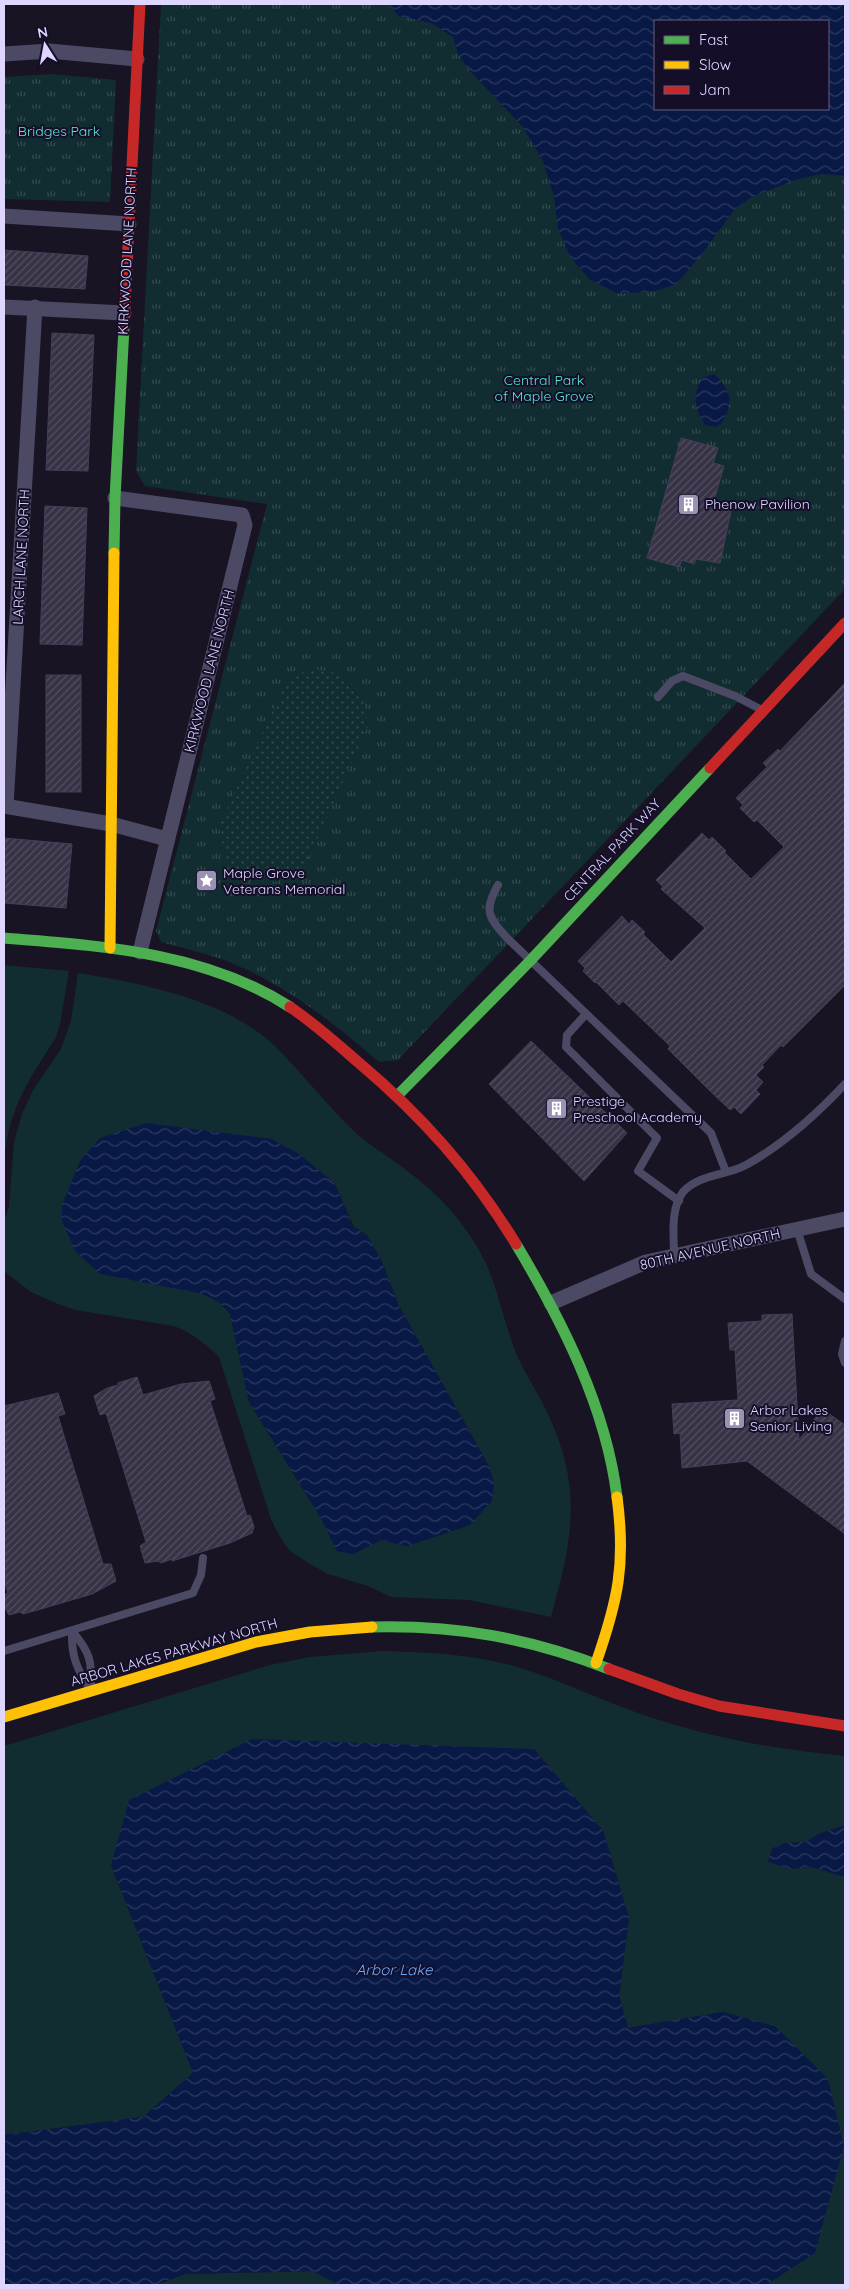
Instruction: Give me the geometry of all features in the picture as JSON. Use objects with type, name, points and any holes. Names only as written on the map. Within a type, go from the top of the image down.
[{"type":"street","name":"KIRKWOOD LANE NORTH","points":[[110,948],[115,498],[140,4]]},
{"type":"street","points":[[4,54],[49,51],[137,60]]},
{"type":"street","points":[[4,216],[129,224]]},
{"type":"street","points":[[4,307],[35,307],[124,313]]},
{"type":"street","name":"LARCH LANE NORTH","points":[[5,806],[35,307]]},
{"type":"street","name":"KIRKWOOD LANE NORTH","points":[[115,498],[242,515],[245,526],[140,952]]},
{"type":"street","name":"CENTRAL PARK WAY","points":[[397,1096],[530,961],[845,623]]},
{"type":"street","points":[[5,806],[111,824],[167,839]]},
{"type":"street","points":[[4,938],[140,952],[205,966],[271,996],[332,1039],[397,1096],[463,1166],[516,1242],[551,1303],[574,1353],[596,1414],[617,1498],[622,1534],[621,1570],[616,1604],[596,1664]]},
{"type":"street","name":"80TH AVENUE NORTH","points":[[551,1303],[646,1262],[845,1219]]},
{"type":"street","name":"ARBOR LAKES PARKWAY NORTH","points":[[4,1717],[232,1649],[284,1636],[330,1630],[396,1626],[497,1635],[544,1646],[681,1695],[752,1712],[845,1726]]},
{"type":"street","name":"ARBOR LAKES PARKWAY NORTH","points":[[821,1722],[845,1717]]},
{"type":"lane","points":[[658,698],[672,681],[683,676],[735,696],[762,710]]},
{"type":"lane","points":[[498,885],[490,900],[490,916],[507,938],[711,1133],[726,1172]]},
{"type":"lane","points":[[586,1014],[566,1036],[566,1047],[657,1138],[638,1171],[679,1201]]},
{"type":"lane","points":[[674,1255],[675,1210],[683,1193],[700,1180],[743,1167],[773,1150],[818,1113],[845,1084]]},
{"type":"lane","points":[[797,1229],[811,1274],[845,1299]]},
{"type":"lane","points":[[845,1341],[842,1354],[845,1363]]},
{"type":"lane","points":[[4,1651],[193,1593],[201,1575],[203,1558]]},
{"type":"lane","points":[[72,1631],[85,1646],[92,1666],[91,1691]]},
{"type":"lane","points":[[72,1631],[71,1650],[78,1670],[91,1691]]},
{"type":"green space","name":"Central Park of Maple Grove","points":[[161,4],[845,4],[845,589],[398,1060],[379,1062],[344,1032],[286,991],[224,960],[161,942],[156,931],[267,504],[145,486],[136,471]]},
{"type":"green space","name":"Bridges Park","points":[[51,74],[116,80],[110,202],[4,199],[4,77]]},
{"type":"green space","points":[[312,669],[337,674],[354,684],[363,701],[368,726],[303,871],[276,882],[260,882],[232,869],[224,853],[219,826],[283,689],[294,676]]},
{"type":"green space","points":[[4,965],[69,971],[60,1025],[56,1037],[27,1085],[13,1115],[5,1150],[4,1170]]},
{"type":"green space","points":[[78,973],[158,989],[212,1007],[236,1018],[259,1033],[279,1050],[355,1132],[426,1186],[457,1218],[474,1242],[488,1268],[516,1353],[551,1421],[561,1447],[567,1472],[570,1495],[568,1542],[551,1617],[469,1600],[391,1597],[368,1586],[328,1574],[310,1564],[290,1551],[271,1519],[219,1357],[214,1352],[192,1335],[174,1326],[76,1310],[58,1304],[31,1292],[4,1271],[4,1221],[9,1207],[14,1142],[22,1114],[33,1090],[61,1049],[71,1021]],"holes":[[[299,1154],[335,1184],[354,1227],[367,1235],[382,1262],[399,1306],[490,1468],[470,1525],[407,1546],[381,1540],[353,1554],[337,1551],[322,1520],[249,1402],[230,1314],[219,1302],[203,1294]]]},
{"type":"green space","points":[[382,1651],[448,1654],[498,1662],[550,1678],[638,1713],[679,1726],[749,1743],[845,1756],[845,1825],[819,1834],[806,1842],[781,1846],[768,1861],[790,1869],[812,1867],[845,1877],[845,2285],[766,2285],[815,2252],[776,2027],[723,2012],[628,2028],[619,1996],[629,1918],[603,1831],[534,1749],[111,1865],[193,2073],[143,2117],[4,2135],[4,1746],[270,1665],[310,1657]]},
{"type":"green space","points":[[313,2271],[339,2285],[156,2285],[185,2274]]},
{"type":"water","points":[[388,4],[845,4],[845,176],[822,174],[795,180],[752,197],[734,210],[677,284],[655,291],[618,294],[589,279],[570,257],[558,228],[554,197],[543,161],[522,126],[468,69],[458,54],[453,37],[431,23],[399,16]]},
{"type":"water","points":[[714,374],[725,387],[729,400],[727,414],[717,427],[705,425],[698,413],[696,402],[697,391],[702,378]]},
{"type":"water","points":[[146,1123],[272,1139],[299,1154],[335,1184],[353,1227],[367,1235],[382,1262],[399,1306],[490,1468],[494,1484],[492,1501],[470,1525],[407,1546],[381,1540],[353,1554],[337,1551],[322,1520],[249,1402],[230,1314],[219,1302],[203,1294],[100,1274],[75,1251],[62,1221],[62,1205],[80,1161],[100,1138]]},
{"type":"water","name":"Arbor Lake","points":[[252,1739],[534,1749],[603,1831],[629,1918],[619,1996],[628,2028],[723,2012],[776,2027],[828,2079],[844,2146],[815,2253],[766,2285],[339,2285],[313,2271],[185,2274],[156,2285],[4,2285],[4,2135],[143,2117],[193,2073],[111,1865],[129,1800]]},
{"type":"water","points":[[845,1825],[845,1877],[812,1867],[790,1869],[768,1862],[772,1848],[786,1843],[806,1842],[819,1834]]},
{"type":"building","points":[[4,250],[88,256],[85,289],[4,285]]},
{"type":"building","points":[[52,333],[94,335],[88,471],[46,470]]},
{"type":"building","name":"Phenow Pavilion","points":[[681,438],[718,448],[713,463],[724,466],[712,507],[731,511],[720,563],[696,559],[694,564],[682,560],[679,567],[647,558]]},
{"type":"building","points":[[45,506],[87,508],[82,645],[40,644]]},
{"type":"building","points":[[46,675],[81,675],[81,792],[46,792]]},
{"type":"building","points":[[845,683],[845,985],[783,1047],[781,1045],[762,1065],[764,1067],[756,1075],[763,1082],[756,1090],[760,1094],[741,1114],[734,1107],[730,1110],[668,1049],[670,1046],[623,1001],[619,1005],[595,983],[583,971],[585,968],[578,961],[622,916],[629,924],[632,920],[645,932],[643,934],[671,962],[705,928],[661,889],[663,887],[656,880],[702,833],[709,840],[712,837],[751,879],[784,847],[757,820],[754,822],[740,808],[743,805],[736,798],[767,767],[763,763],[778,749],[780,751]]},
{"type":"building","points":[[4,838],[72,844],[66,908],[4,903]]},
{"type":"building","name":"Prestige Preschool Academy","points":[[531,1041],[627,1133],[584,1181],[489,1084]]},
{"type":"building","name":"Arbor Lakes Senior Living","points":[[792,1314],[799,1440],[822,1409],[845,1425],[845,1534],[747,1461],[682,1468],[680,1433],[674,1434],[672,1404],[738,1400],[735,1350],[730,1350],[728,1323],[762,1321],[762,1315]]},
{"type":"building","points":[[137,1377],[143,1395],[181,1384],[209,1381],[215,1399],[210,1401],[247,1516],[250,1515],[254,1527],[252,1533],[230,1543],[172,1561],[172,1559],[161,1563],[158,1561],[145,1563],[140,1546],[146,1542],[106,1413],[100,1415],[94,1396],[107,1388],[118,1385],[118,1383]]},
{"type":"building","points":[[58,1393],[65,1414],[58,1416],[103,1564],[111,1564],[116,1581],[92,1594],[23,1614],[20,1612],[9,1615],[4,1606],[4,1595],[8,1593],[4,1580],[4,1406]]},
{"type":"traffic: fast","points":[[114,553],[124,327]]},
{"type":"traffic: fast","points":[[397,1096],[530,961],[710,768]]},
{"type":"traffic: fast","points":[[4,938],[115,949],[188,963],[223,974],[257,989],[290,1007]]},
{"type":"traffic: fast","points":[[516,1244],[550,1303],[580,1366],[603,1430],[617,1497]]},
{"type":"traffic: fast","points":[[372,1627],[434,1628],[493,1636],[550,1649],[609,1669]]},
{"type":"traffic: slow","points":[[110,948],[114,553]]},
{"type":"traffic: slow","points":[[596,1663],[610,1620],[618,1582],[621,1542],[617,1497]]},
{"type":"traffic: slow","points":[[4,1717],[256,1642],[310,1632],[372,1627]]},
{"type":"traffic: jam","points":[[124,327],[140,4]]},
{"type":"traffic: jam","points":[[710,768],[845,623]]},
{"type":"traffic: jam","points":[[290,1007],[325,1033],[425,1124],[464,1169],[516,1244]]},
{"type":"traffic: jam","points":[[609,1669],[678,1694],[719,1706],[845,1726]]},
{"type":"place","name":"Phenow Pavilion","points":[[689,504]]},
{"type":"place","name":"Maple Grove Veterans Memorial","points":[[207,881]]},
{"type":"place","name":"Prestige Preschool Academy","points":[[557,1109]]},
{"type":"place","name":"Arbor Lakes Senior Living","points":[[734,1418]]}]
